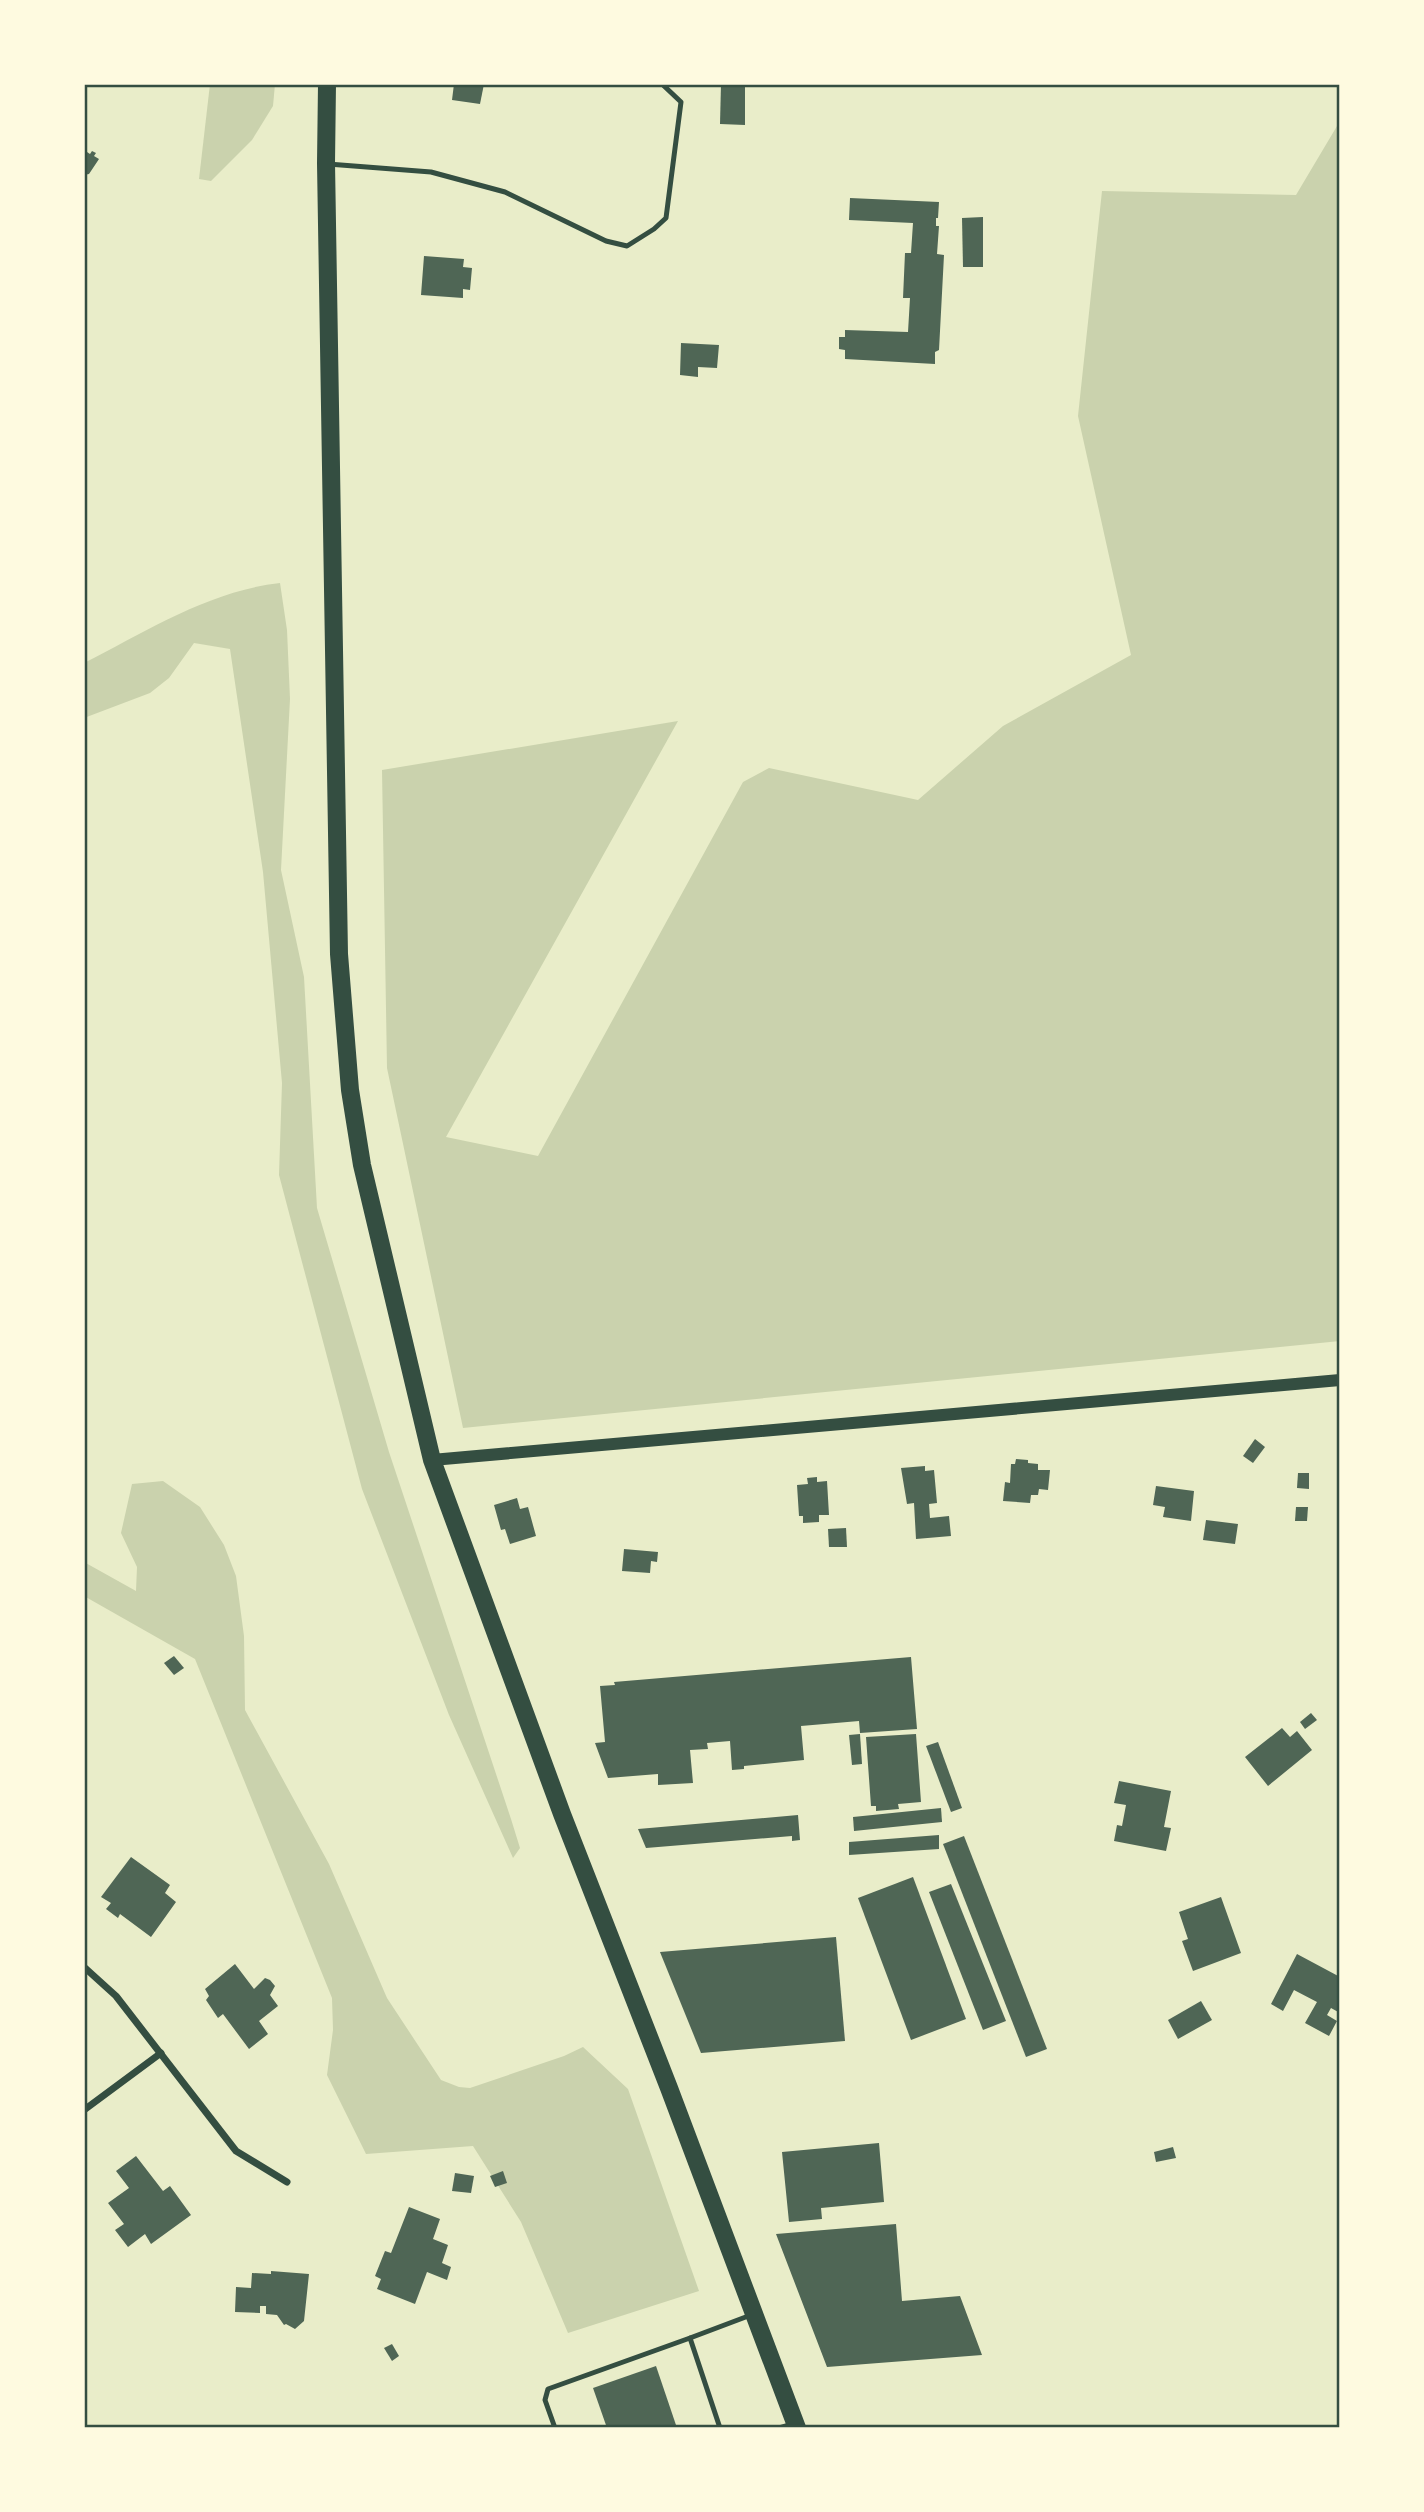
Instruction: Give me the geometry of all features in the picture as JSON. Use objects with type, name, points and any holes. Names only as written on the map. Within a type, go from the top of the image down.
[{"type":"main road","points":[[327,84],[339,954],[349,1076],[362,1165],[432,1460],[562,1814],[754,2314],[790,2426]]},
{"type":"street","points":[[432,1460],[1340,1380]]},
{"type":"street","points":[[84,1966],[116,1996],[236,2151],[287,2182]]},
{"type":"street","points":[[84,2110],[161,2053]]},
{"type":"lane","points":[[326,163],[431,172],[505,192],[606,241],[627,246],[666,218],[681,102],[662,84]]},
{"type":"lane","points":[[555,2428],[545,2400],[548,2389],[754,2314]]},
{"type":"lane","points":[[690,2338],[720,2428]]},
{"type":"green space","points":[[210,84],[275,84],[273,106],[252,140],[211,181],[199,179]]},
{"type":"green space","points":[[1340,121],[1340,1341],[463,1428],[387,1068],[382,770],[678,721],[446,1137],[538,1156],[743,782],[769,768],[918,800],[1003,726],[1131,655],[1078,416],[1102,191],[1296,195]]},
{"type":"green space","points":[[280,583],[287,630],[290,699],[281,870],[304,977],[317,1208],[389,1452],[520,1848],[513,1858],[449,1715],[362,1489],[279,1175],[282,1083],[263,872],[230,649],[194,643],[169,678],[150,693],[84,718],[84,663],[203,603],[254,587]]},
{"type":"green space","points":[[163,1481],[200,1507],[224,1545],[236,1576],[244,1636],[245,1710],[329,1864],[387,1998],[441,2080],[470,2088],[583,2047],[628,2089],[699,2291],[568,2333],[521,2222],[473,2146],[366,2154],[327,2075],[333,2030],[332,1998],[195,1659],[84,1596],[84,1562],[136,1591],[137,1567],[121,1533],[132,1484]]},
{"type":"building","points":[[454,84],[484,84],[480,104],[452,100]]},
{"type":"building","points":[[721,84],[745,84],[745,125],[720,124]]},
{"type":"building","points":[[84,150],[90,154],[92,151],[96,153],[94,156],[99,159],[89,174],[84,175]]},
{"type":"building","points":[[850,198],[939,202],[936,218],[936,226],[939,226],[937,254],[944,255],[939,350],[935,352],[935,364],[845,359],[845,350],[839,349],[839,337],[845,337],[845,330],[908,332],[910,298],[903,298],[905,253],[911,253],[913,223],[849,220]]},
{"type":"building","points":[[983,217],[983,267],[963,267],[962,218]]},
{"type":"building","points":[[424,256],[464,259],[463,267],[472,268],[470,290],[463,289],[463,298],[421,295]]},
{"type":"building","points":[[681,343],[719,345],[717,368],[698,367],[698,377],[680,375]]},
{"type":"building","points":[[1255,1439],[1265,1447],[1253,1463],[1243,1456]]},
{"type":"building","points":[[1016,1459],[1038,1464],[1038,1470],[1050,1470],[1048,1490],[1039,1489],[1038,1495],[1031,1495],[1030,1503],[1003,1501],[1005,1482],[1010,1483],[1011,1464],[1015,1464]]},
{"type":"building","points":[[925,1466],[925,1471],[934,1470],[937,1503],[929,1504],[930,1518],[949,1516],[951,1536],[916,1539],[914,1503],[907,1504],[901,1468]]},
{"type":"building","points":[[1298,1473],[1309,1473],[1309,1489],[1297,1488]]},
{"type":"building","points":[[817,1477],[817,1482],[827,1481],[829,1515],[819,1515],[819,1522],[803,1523],[803,1516],[799,1516],[797,1485],[808,1484],[807,1478]]},
{"type":"building","points":[[1156,1486],[1194,1491],[1191,1521],[1163,1517],[1165,1507],[1153,1505]]},
{"type":"building","points":[[517,1498],[520,1509],[528,1507],[536,1536],[510,1544],[505,1529],[501,1530],[494,1505]]},
{"type":"building","points":[[1296,1507],[1308,1507],[1307,1521],[1295,1521]]},
{"type":"building","points":[[1206,1520],[1238,1524],[1235,1544],[1203,1540]]},
{"type":"building","points":[[846,1528],[847,1547],[829,1547],[828,1529]]},
{"type":"building","points":[[624,1549],[658,1552],[657,1562],[651,1561],[650,1573],[622,1571]]},
{"type":"building","points":[[174,1656],[184,1668],[174,1675],[164,1663]]},
{"type":"building","points":[[911,1657],[917,1729],[860,1733],[859,1721],[801,1726],[804,1760],[744,1766],[744,1769],[732,1770],[730,1741],[707,1743],[708,1749],[690,1750],[693,1783],[658,1785],[658,1774],[608,1778],[595,1743],[605,1742],[600,1686],[615,1685],[614,1682]]},
{"type":"building","points":[[1311,1713],[1317,1720],[1305,1729],[1300,1722]]},
{"type":"building","points":[[1282,1728],[1290,1737],[1297,1731],[1312,1750],[1268,1786],[1245,1757]]},
{"type":"building","points":[[860,1734],[862,1764],[852,1765],[849,1735]]},
{"type":"building","points":[[916,1734],[921,1802],[898,1804],[899,1809],[876,1811],[876,1806],[871,1806],[866,1737]]},
{"type":"building","points":[[938,1742],[962,1808],[951,1812],[926,1746]]},
{"type":"building","points":[[1119,1781],[1171,1791],[1164,1827],[1171,1828],[1166,1851],[1114,1841],[1117,1825],[1122,1826],[1126,1805],[1114,1803]]},
{"type":"building","points":[[941,1808],[942,1822],[854,1831],[853,1817]]},
{"type":"building","points":[[798,1815],[800,1840],[792,1841],[792,1836],[646,1848],[638,1829]]},
{"type":"building","points":[[939,1835],[939,1849],[849,1855],[849,1842]]},
{"type":"building","points":[[964,1836],[1047,2049],[1026,2057],[943,1844]]},
{"type":"building","points":[[131,1857],[170,1885],[165,1893],[176,1902],[151,1937],[120,1914],[118,1918],[106,1909],[111,1903],[101,1897]]},
{"type":"building","points":[[913,1877],[966,2019],[911,2040],[858,1898]]},
{"type":"building","points":[[951,1884],[1006,2021],[983,2030],[929,1892]]},
{"type":"building","points":[[1221,1897],[1241,1953],[1193,1971],[1182,1941],[1188,1939],[1179,1912]]},
{"type":"building","points":[[836,1937],[845,2041],[701,2053],[660,1952]]},
{"type":"building","points":[[1297,1954],[1340,1977],[1340,2013],[1331,2008],[1327,2015],[1337,2021],[1329,2036],[1305,2023],[1317,2002],[1294,1990],[1283,2011],[1271,2004]]},
{"type":"building","points":[[235,1964],[254,1989],[265,1978],[275,1986],[270,1995],[278,2006],[259,2021],[268,2034],[249,2049],[223,2014],[218,2018],[206,2000],[209,1996],[205,1989]]},
{"type":"building","points":[[1201,2001],[1212,2020],[1178,2039],[1168,2020]]},
{"type":"building","points":[[879,2143],[884,2202],[821,2208],[822,2219],[789,2222],[782,2152]]},
{"type":"building","points":[[1173,2147],[1176,2158],[1156,2162],[1154,2152]]},
{"type":"building","points":[[136,2156],[163,2191],[170,2186],[191,2215],[151,2244],[145,2234],[128,2247],[115,2230],[124,2224],[108,2203],[129,2188],[116,2171]]},
{"type":"building","points":[[503,2171],[507,2183],[495,2187],[490,2176]]},
{"type":"building","points":[[455,2173],[474,2176],[471,2193],[452,2191]]},
{"type":"building","points":[[409,2207],[440,2219],[433,2239],[448,2245],[442,2263],[451,2267],[447,2280],[427,2272],[415,2304],[377,2289],[381,2279],[375,2276],[385,2251],[391,2253]]},
{"type":"building","points":[[896,2224],[902,2301],[960,2296],[982,2355],[827,2367],[776,2234]]},
{"type":"building","points":[[271,2271],[309,2274],[304,2321],[295,2329],[284,2325],[277,2315],[266,2314],[266,2306],[260,2306],[260,2313],[235,2312],[236,2287],[251,2288],[252,2273],[271,2274]]},
{"type":"building","points":[[392,2344],[399,2356],[392,2361],[384,2348]]},
{"type":"building","points":[[656,2366],[677,2428],[607,2428],[593,2388]]}]
